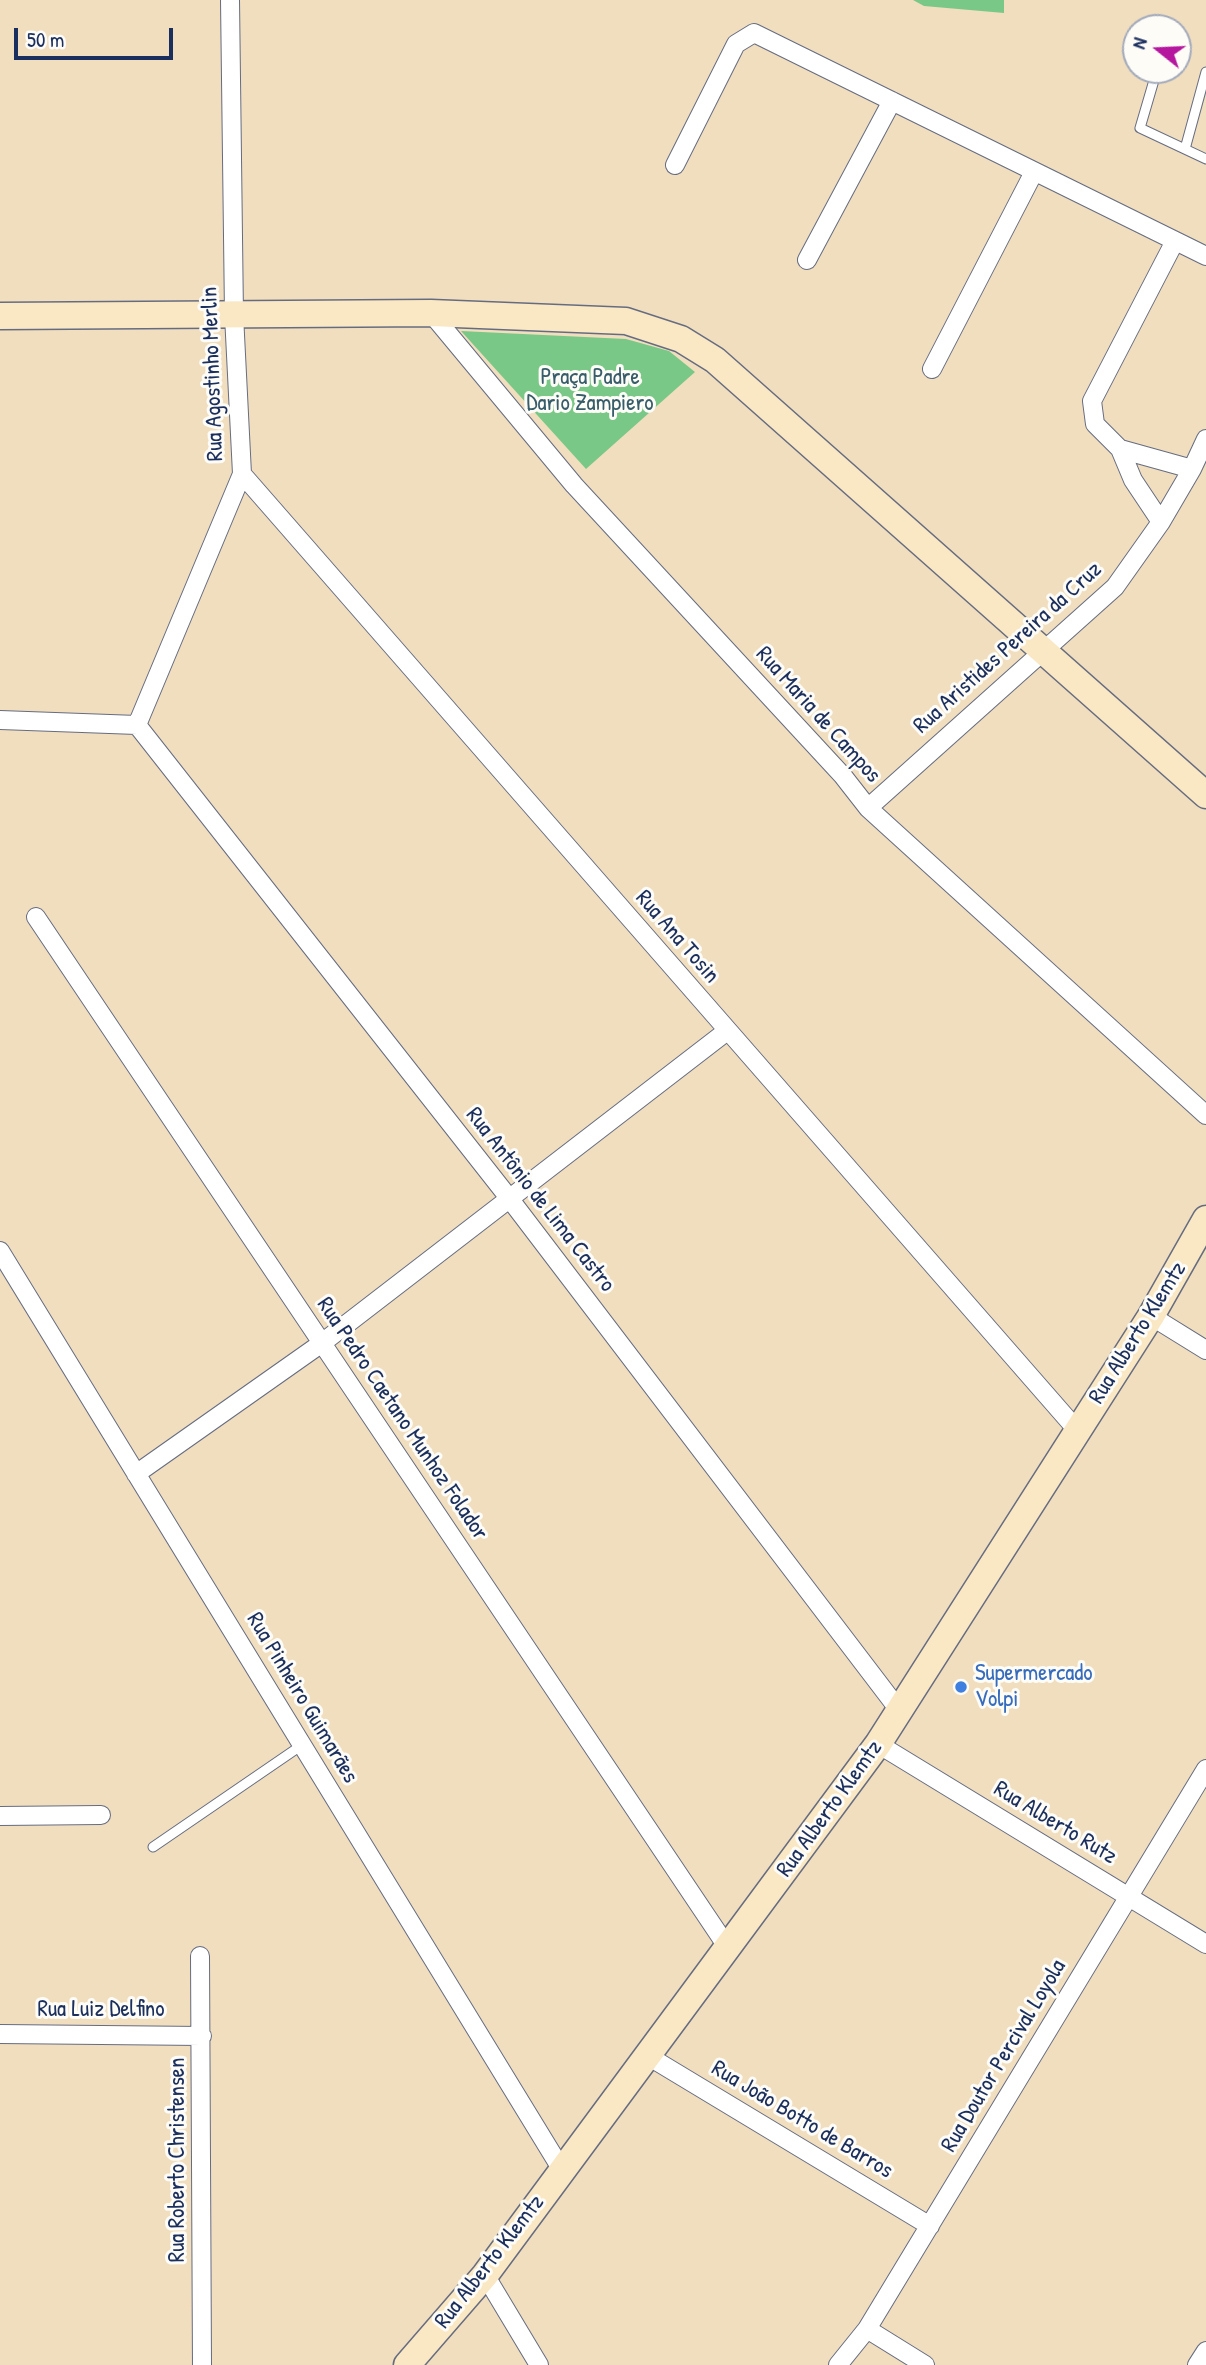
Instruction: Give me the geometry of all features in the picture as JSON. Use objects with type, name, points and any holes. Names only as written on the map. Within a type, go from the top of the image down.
[{"type":"street","name":"Rua Agostinho Merlin","points":[[136,725],[242,474],[234,315],[230,0]]},
{"type":"street","points":[[675,165],[736,44],[754,33],[1206,256]]},
{"type":"street","points":[[807,260],[892,101]]},
{"type":"street","points":[[932,369],[1034,172]]},
{"type":"street","points":[[1161,522],[1133,480],[1120,449],[1095,424],[1092,401],[1175,241]]},
{"type":"street","points":[[0,316],[431,313],[626,321],[681,339],[715,360],[1206,795]]},
{"type":"street","name":"Rua Maria de Campos","points":[[431,313],[574,485],[843,776],[868,808],[1206,1115]]},
{"type":"street","name":"Rua Aristides Pereira da Cruz","points":[[868,808],[1115,587],[1161,522],[1206,439]]},
{"type":"street","points":[[1120,449],[1192,469]]},
{"type":"street","name":"Rua Ana Tosin","points":[[242,474],[1077,1430]]},
{"type":"street","points":[[0,720],[136,725]]},
{"type":"street","name":"Rua Antônio de Lima Castro","points":[[136,725],[509,1198],[899,1710]]},
{"type":"street","name":"Rua Pedro Caetano Munhoz Folador","points":[[36,917],[728,1948]]},
{"type":"street","points":[[136,1474],[322,1343],[727,1031]]},
{"type":"street","name":"Rua Alberto Klemtz","points":[[407,2365],[485,2275],[878,1744],[1151,1316],[1206,1219]]},
{"type":"street","name":"Rua Pinheiro Guimarães","points":[[0,1251],[562,2170]]},
{"type":"street","points":[[1151,1316],[1206,1350]]},
{"type":"street","name":"Rua Alberto Rutz","points":[[878,1744],[1206,1944]]},
{"type":"street","name":"Rua Doutor Percival Loyola","points":[[838,2365],[867,2329],[1206,1769]]},
{"type":"street","points":[[0,1816],[100,1815]]},
{"type":"street","name":"Rua Roberto Christensen","points":[[200,1956],[202,2365]]},
{"type":"street","name":"Rua Luiz Delfino","points":[[0,2034],[202,2036]]},
{"type":"street","name":"Rua João Botto de Barros","points":[[648,2056],[930,2225]]},
{"type":"street","points":[[485,2275],[539,2365]]},
{"type":"street","points":[[867,2329],[925,2365]]},
{"type":"street","points":[[1197,2365],[1206,2351]]},
{"type":"lane","points":[[1185,149],[1206,72]]},
{"type":"lane","points":[[1153,84],[1140,128],[1206,159]]},
{"type":"lane","points":[[153,1847],[302,1745]]},
{"type":"green space","points":[[913,0],[1004,0],[1004,13],[924,6]]},
{"type":"green space","name":"Praça Padre Dario Zampiero","points":[[461,331],[626,339],[669,351],[695,372],[586,469]]},
{"type":"place","name":"Supermercado Volpi","points":[[961,1687]]}]
